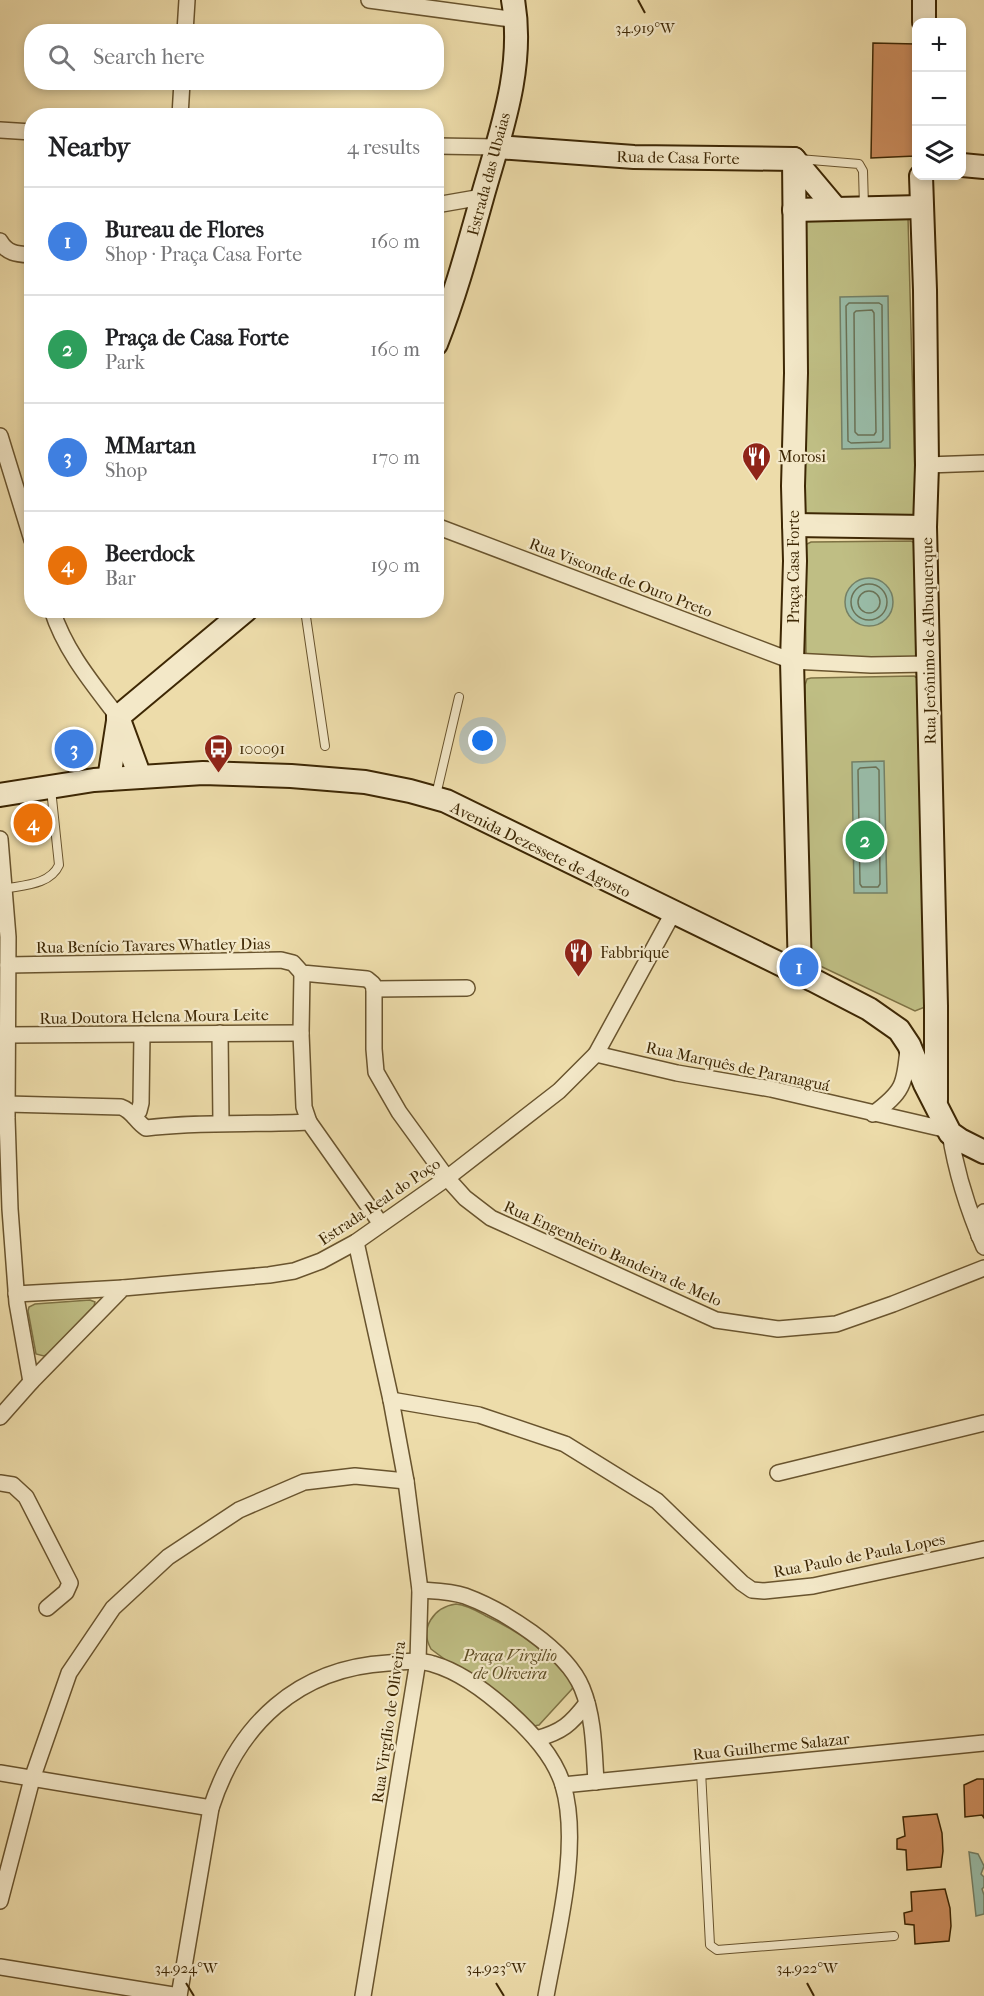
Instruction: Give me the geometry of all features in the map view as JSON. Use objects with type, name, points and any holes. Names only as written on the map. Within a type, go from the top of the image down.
[{"type":"street","points":[[186,24],[187,0]]},
{"type":"street","points":[[369,0],[515,10]]},
{"type":"street","points":[[924,0],[924,18]]},
{"type":"street","name":"Estrada das Ubaias","points":[[444,324],[454,298],[498,147],[514,75],[515,10]]},
{"type":"street","points":[[180,108],[182,90]]},
{"type":"street","points":[[0,130],[24,132]]},
{"type":"street","points":[[444,146],[498,147]]},
{"type":"street","name":"Rua de Casa Forte","points":[[498,147],[634,157],[794,159]]},
{"type":"street","points":[[794,159],[836,209]]},
{"type":"street","name":"Praça Casa Forte","points":[[794,159],[796,373],[792,661],[800,974]]},
{"type":"street","points":[[966,165],[984,167]]},
{"type":"street","name":"Rua Jerônimo de Albuquerque","points":[[921,180],[925,290],[927,465],[925,527],[936,1006],[936,1107]]},
{"type":"street","points":[[444,204],[482,197]]},
{"type":"street","points":[[794,210],[921,207]]},
{"type":"street","points":[[0,241],[12,254],[24,255]]},
{"type":"street","points":[[0,436],[24,513]]},
{"type":"street","points":[[927,465],[984,463]]},
{"type":"street","points":[[794,525],[925,527]]},
{"type":"street","name":"Rua Visconde de Ouro Preto","points":[[444,529],[792,661],[871,665],[928,664]]},
{"type":"street","points":[[55,618],[65,642],[80,668],[118,717],[140,777]]},
{"type":"street","points":[[109,779],[118,717],[234,618]]},
{"type":"street","name":"Avenida Dezessete de Agosto","points":[[0,795],[109,779],[203,773],[291,776],[365,782],[446,801],[800,974],[893,1024],[909,1045],[949,1131]]},
{"type":"street","points":[[0,839],[8,965],[6,1242],[31,1382]]},
{"type":"street","name":"Estrada Real do Poço","points":[[16,1294],[123,1288],[269,1275],[294,1271],[321,1261],[356,1242],[447,1178],[559,1091],[596,1054],[674,913]]},
{"type":"street","name":"Rua Benício Tavares Whatley Dias","points":[[8,965],[281,960],[293,963],[302,973],[367,979],[373,984],[374,989],[467,988]]},
{"type":"street","points":[[302,973],[301,1033],[304,1107],[309,1122],[381,1224]]},
{"type":"street","name":"Rua Engenheiro Bandeira de Melo","points":[[374,989],[376,1072],[399,1112],[447,1178],[465,1198],[491,1218],[716,1320],[778,1329],[836,1324],[984,1268]]},
{"type":"street","points":[[220,1033],[221,1123]]},
{"type":"street","name":"Rua Doutora Helena Moura Leite","points":[[8,1035],[301,1033]]},
{"type":"street","points":[[134,1116],[139,1111],[141,1103],[142,1034]]},
{"type":"street","points":[[873,1114],[893,1099],[900,1090],[909,1045]]},
{"type":"street","name":"Rua Marquês de Paranaguá","points":[[596,1054],[677,1073],[771,1089],[949,1131]]},
{"type":"street","points":[[7,1104],[121,1107],[129,1110],[146,1128],[221,1123],[309,1122]]},
{"type":"street","points":[[949,1131],[960,1140],[984,1152]]},
{"type":"street","points":[[949,1131],[954,1159],[965,1196],[982,1241]]},
{"type":"street","points":[[982,1241],[984,1212]]},
{"type":"street","name":"Rua Virgílio de Oliveira","points":[[356,1242],[392,1400],[406,1481],[420,1590],[418,1661],[363,1996]]},
{"type":"street","points":[[0,1417],[123,1288]]},
{"type":"street","name":"Rua Paulo de Paula Lopes","points":[[392,1400],[479,1415],[565,1444],[657,1501],[752,1590],[813,1586],[984,1549]]},
{"type":"street","points":[[778,1473],[984,1423]]},
{"type":"street","points":[[0,1902],[32,1779],[69,1673],[113,1608],[168,1557],[239,1510],[304,1482],[355,1476],[406,1481]]},
{"type":"street","points":[[0,1483],[14,1485],[26,1497],[70,1583],[66,1592],[47,1608]]},
{"type":"street","points":[[420,1590],[464,1596],[500,1613],[537,1636],[563,1660],[580,1684],[587,1703],[594,1747],[596,1782]]},
{"type":"street","points":[[0,1967],[179,1996],[211,1808],[218,1787],[243,1740],[263,1717],[310,1682],[362,1666],[418,1661],[443,1667],[486,1693],[536,1739],[558,1770],[568,1812],[568,1870],[546,1996]]},
{"type":"street","points":[[536,1739],[555,1734],[566,1727],[587,1703]]},
{"type":"street","name":"Rua Guilherme Salazar","points":[[563,1785],[984,1743]]},
{"type":"street","points":[[0,1773],[211,1808]]},
{"type":"lane","points":[[794,159],[859,164],[863,171],[864,208]]},
{"type":"lane","points":[[306,618],[325,746]]},
{"type":"lane","points":[[435,798],[459,697]]},
{"type":"lane","points":[[4,889],[44,880],[56,873],[59,865],[50,787]]},
{"type":"lane","points":[[701,1771],[710,1945],[712,1948],[717,1950],[894,1936]]},
{"type":"green space","points":[[804,217],[908,217],[916,517],[804,516]]},
{"type":"green space","points":[[911,541],[915,543],[919,653],[913,658],[813,659],[806,655],[805,545],[811,542]]},
{"type":"green space","points":[[914,676],[919,679],[925,1007],[915,1011],[816,964],[810,960],[806,949],[805,685],[807,679],[811,678]]},
{"type":"green space","points":[[90,1300],[95,1302],[94,1306],[48,1354],[44,1356],[36,1354],[29,1307],[35,1304]]},
{"type":"green space","name":"Praça Virgilio de Oliveira","points":[[456,1604],[475,1610],[523,1637],[555,1663],[574,1685],[539,1725],[534,1726],[431,1649],[427,1634],[431,1620],[441,1609]]},
{"type":"water","points":[[888,296],[890,448],[842,449],[840,297]]},
{"type":"water","points":[[864,578],[874,578],[886,585],[893,597],[893,607],[886,619],[874,626],[864,626],[849,615],[845,607],[845,597],[856,582]]},
{"type":"water","points":[[884,761],[887,893],[854,893],[852,762]]},
{"type":"water","points":[[969,1852],[978,1854],[984,1866],[981,1874],[984,1877],[982,1889],[984,1914],[976,1916]]},
{"type":"building","points":[[873,43],[912,44],[912,156],[871,158]]},
{"type":"building","points":[[977,1779],[984,1779],[984,1818],[982,1815],[965,1817],[964,1785]]},
{"type":"building","points":[[937,1814],[942,1833],[941,1867],[907,1870],[906,1850],[897,1849],[897,1839],[905,1836],[903,1817]]},
{"type":"building","points":[[945,1889],[950,1908],[949,1941],[915,1944],[914,1925],[905,1924],[904,1913],[912,1911],[911,1892]]},
{"type":"place","name":"Morosi","points":[[757,482]]},
{"type":"place","name":"MMartan","points":[[74,749]]},
{"type":"place","name":"100091","points":[[218,774]]},
{"type":"place","name":"Beerdock","points":[[33,823]]},
{"type":"place","name":"Praça de Casa Forte","points":[[865,840]]},
{"type":"place","name":"Bureau de Flores","points":[[799,967]]},
{"type":"place","name":"Fabbrique","points":[[579,978]]}]
